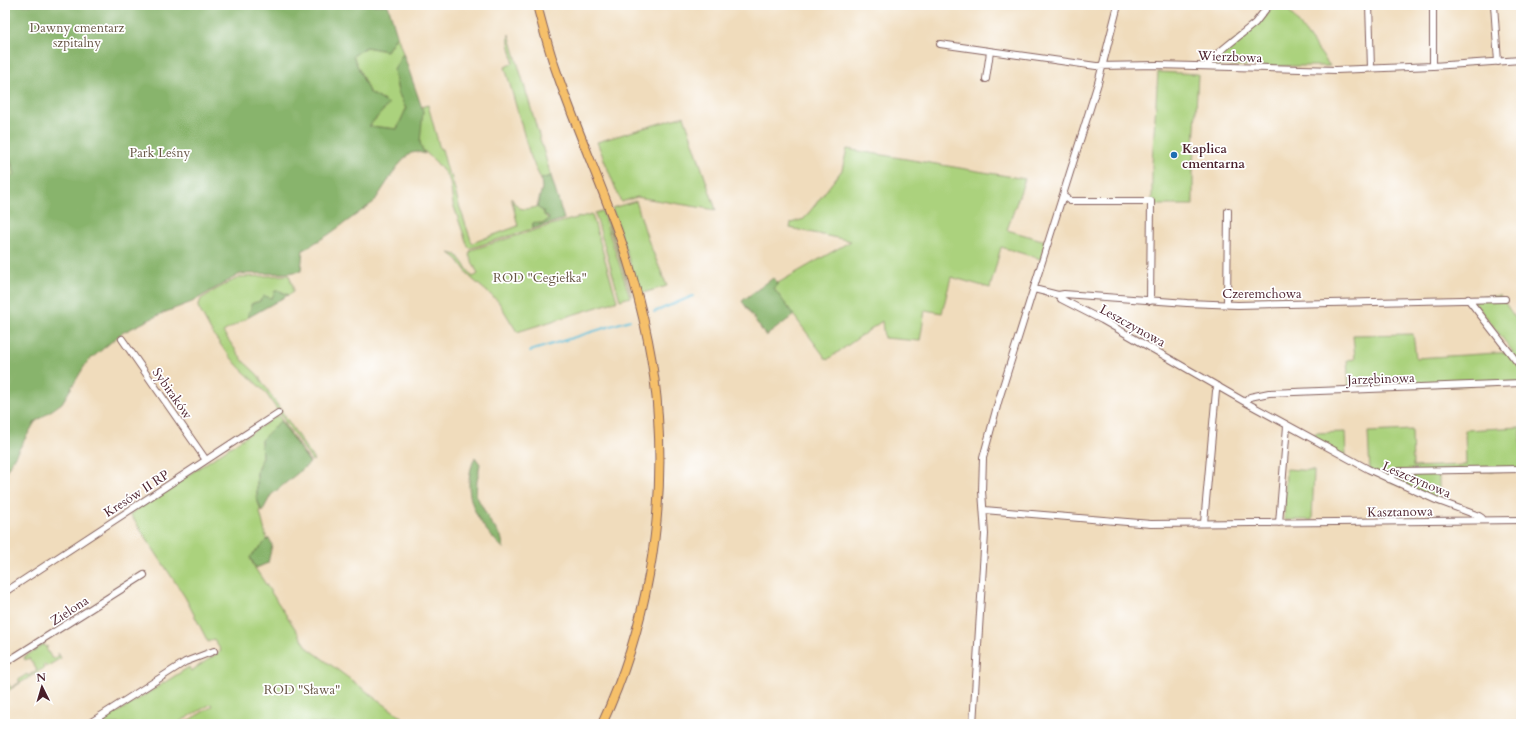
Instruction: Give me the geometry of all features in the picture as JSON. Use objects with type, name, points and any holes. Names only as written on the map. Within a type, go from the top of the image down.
[{"type":"main road","points":[[537,5],[557,74],[624,251],[638,298],[648,337],[659,418],[658,507],[649,577],[639,620],[628,656],[602,724]]},
{"type":"street","points":[[973,724],[984,547],[984,510],[982,491],[983,458],[999,398],[1103,66],[1118,5]]},
{"type":"street","points":[[1206,66],[1212,58],[1255,23],[1269,5]]},
{"type":"street","points":[[1369,5],[1371,68]]},
{"type":"street","points":[[1433,5],[1433,66]]},
{"type":"street","points":[[1494,5],[1498,62]]},
{"type":"street","name":"Wierzbowa","points":[[940,44],[990,52],[1103,66],[1206,66],[1336,70],[1433,66],[1521,60]]},
{"type":"street","points":[[986,79],[990,52]]},
{"type":"street","points":[[1063,196],[1070,200],[1151,201],[1150,301]]},
{"type":"street","points":[[1227,304],[1228,211]]},
{"type":"street","name":"Leszczynowa","points":[[1034,289],[1058,295],[1061,299],[1102,320],[1287,426],[1368,469],[1436,500],[1480,516],[1482,520]]},
{"type":"street","name":"Czeremchowa","points":[[1058,295],[1064,294],[1150,301],[1227,304],[1352,303],[1505,299]]},
{"type":"street","points":[[1468,299],[1521,367]]},
{"type":"street","name":"Sybiraków","points":[[122,339],[206,460]]},
{"type":"street","name":"Jarzębinowa","points":[[1245,402],[1250,397],[1269,394],[1521,383]]},
{"type":"street","points":[[1204,523],[1216,391],[1218,386]]},
{"type":"street","name":"Kresów II RP","points":[[5,592],[278,413]]},
{"type":"street","points":[[1279,523],[1287,426]]},
{"type":"street","points":[[1389,479],[1395,472],[1399,471],[1521,469]]},
{"type":"street","name":"Kasztanowa","points":[[984,510],[1151,524],[1521,520]]},
{"type":"street","name":"Zielona","points":[[5,663],[144,575]]},
{"type":"street","points":[[88,724],[185,662],[214,651]]},
{"type":"green space","name":"Park Leśny","points":[[5,5],[388,5],[397,35],[387,51],[366,47],[353,56],[369,92],[389,104],[369,126],[397,129],[406,109],[398,92],[394,70],[403,53],[423,111],[420,142],[425,154],[418,152],[411,153],[397,167],[374,202],[328,235],[303,250],[301,271],[288,273],[240,274],[192,302],[163,313],[122,333],[87,362],[62,403],[35,422],[5,473],[5,181],[15,174],[5,145]]},
{"type":"green space","points":[[1273,5],[1285,5],[1330,66],[1199,66],[1209,61],[1266,16]]},
{"type":"green space","points":[[509,34],[551,176],[541,179],[529,152],[505,67],[513,63]]},
{"type":"green space","points":[[397,35],[403,53],[394,70],[398,92],[406,109],[397,129],[369,126],[389,104],[369,92],[353,56],[366,47],[387,51]]},
{"type":"green space","points":[[1158,72],[1198,74],[1193,165],[1193,205],[1152,205],[1152,163]]},
{"type":"green space","points":[[428,105],[440,149],[442,149],[449,176],[451,175],[459,205],[472,243],[518,226],[511,197],[518,207],[528,209],[537,207],[544,212],[544,215],[549,219],[544,223],[533,223],[532,229],[471,248],[468,247],[453,204],[448,177],[436,162],[422,149],[420,142],[421,107]]},
{"type":"green space","points":[[684,116],[716,210],[637,197],[621,202],[597,142]]},
{"type":"green space","points":[[847,149],[1025,179],[1007,230],[1046,241],[1041,259],[1001,247],[990,288],[951,277],[942,313],[925,310],[920,341],[884,338],[882,321],[827,360],[774,289],[778,283],[851,241],[790,228],[791,223],[804,219],[842,170]]},
{"type":"green space","points":[[5,151],[15,174],[5,181]]},
{"type":"green space","points":[[551,176],[564,219],[532,229],[533,223],[544,223],[549,219],[548,216],[544,215],[544,212],[537,207],[542,188],[541,179]]},
{"type":"green space","points":[[636,201],[648,240],[667,286],[640,294],[612,208]]},
{"type":"green space","points":[[605,210],[625,271],[632,297],[604,211]]},
{"type":"green space","points":[[602,211],[630,297],[620,300],[595,213]]},
{"type":"green space","name":"ROD \"Cegiełka\"","points":[[592,214],[617,301],[517,332],[498,301],[471,278],[457,259],[449,253],[457,255],[473,277],[478,274],[469,255],[471,250],[554,224]]},
{"type":"green space","points":[[289,275],[293,286],[293,292],[288,295],[280,291],[272,298],[253,303],[248,313],[249,317],[223,332],[244,362],[257,374],[314,460],[312,461],[265,392],[238,366],[223,348],[211,331],[198,307],[201,299],[240,277]]},
{"type":"green space","points":[[773,278],[778,283],[774,289],[794,315],[766,336],[742,301]]},
{"type":"green space","points":[[275,291],[280,291],[288,295],[249,317],[248,313],[251,309],[251,304],[260,301],[264,296],[272,298]]},
{"type":"green space","points":[[1500,296],[1521,326],[1521,383],[1349,389],[1347,360],[1355,359],[1353,335],[1413,334],[1416,358],[1513,352],[1471,297]]},
{"type":"green space","name":"ROD \"Sława\"","points":[[278,415],[310,462],[280,421],[261,440],[262,457],[257,471],[257,499],[267,540],[250,558],[255,568],[308,648],[404,719],[394,724],[182,724],[213,706],[211,704],[176,724],[99,724],[189,667],[191,671],[221,651],[214,639],[208,642],[185,597],[130,514]]},
{"type":"green space","points":[[280,421],[310,463],[271,495],[262,512],[257,499],[257,471],[262,457],[261,440]]},
{"type":"green space","points":[[1521,427],[1521,470],[1439,472],[1439,502],[1370,473],[1368,432],[1412,430],[1413,467],[1466,465],[1465,430]]},
{"type":"green space","points":[[1345,432],[1346,458],[1315,441],[1315,433]]},
{"type":"green space","points":[[475,457],[480,464],[476,495],[491,523],[501,536],[504,549],[486,529],[473,507],[469,483]]},
{"type":"green space","points":[[1286,469],[1314,471],[1312,520],[1284,520]]},
{"type":"green space","points":[[269,538],[272,545],[268,563],[256,568],[250,557]]},
{"type":"green space","points":[[44,644],[48,647],[46,648],[52,659],[59,656],[58,653],[61,658],[46,667],[45,664],[43,665],[44,668],[6,692],[5,678],[11,688],[20,682],[18,680],[37,670],[29,658],[25,660],[24,657],[34,651],[35,652],[35,650]]},
{"type":"waterway","points":[[654,312],[693,296]]},
{"type":"waterway","points":[[530,351],[630,320]]},
{"type":"place","name":"Kaplica cmentarna","points":[[1174,155]]},
{"type":"park label","name":"Dawny cmentarz szpitalny","points":[[77,34]]}]
